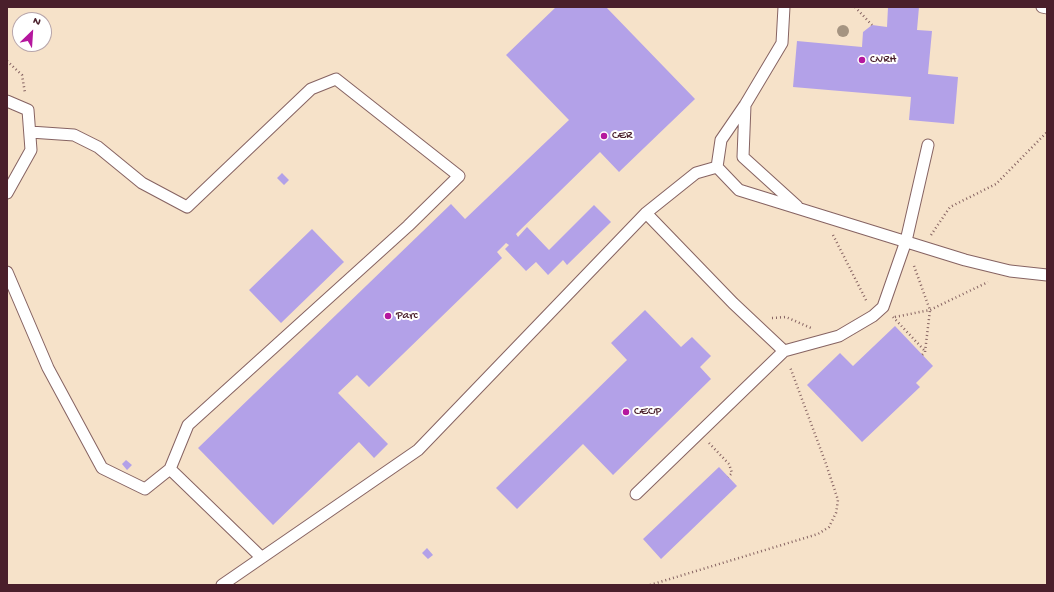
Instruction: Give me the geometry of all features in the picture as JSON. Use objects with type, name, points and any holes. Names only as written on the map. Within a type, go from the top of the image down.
[{"type":"lane","points":[[717,167],[722,140],[782,43],[784,7]]},
{"type":"lane","points":[[1042,7],[1047,8]]},
{"type":"lane","points":[[7,272],[48,368],[102,468],[145,489],[170,469],[188,425],[408,226],[459,176],[336,79],[311,89],[187,207],[142,183],[98,147],[74,135],[30,132]]},
{"type":"lane","points":[[7,101],[28,110],[31,150],[7,192]]},
{"type":"lane","points":[[745,105],[743,156],[801,209]]},
{"type":"lane","points":[[636,494],[784,351],[839,336],[873,316],[883,307],[906,242],[928,145]]},
{"type":"lane","points":[[717,167],[739,190],[965,260],[1010,271],[1047,275]]},
{"type":"lane","points":[[222,585],[418,450],[646,213],[696,174],[717,167]]},
{"type":"lane","points":[[646,213],[733,303],[752,319],[784,351]]},
{"type":"lane","points":[[170,469],[261,557]]},
{"type":"path","points":[[855,7],[872,25]]},
{"type":"path","points":[[7,61],[22,75],[28,110]]},
{"type":"path","points":[[922,247],[950,208],[996,184],[1047,132]]},
{"type":"path","points":[[824,217],[873,316]]},
{"type":"path","points":[[906,242],[930,310],[926,352],[922,355]]},
{"type":"path","points":[[892,317],[930,310],[1010,271]]},
{"type":"path","points":[[883,307],[926,352]]},
{"type":"path","points":[[752,319],[786,317],[814,329]]},
{"type":"path","points":[[650,585],[818,534],[829,527],[836,513],[838,500],[784,351]]},
{"type":"path","points":[[699,433],[729,464],[732,473],[728,476]]},
{"type":"building","points":[[556,7],[606,7],[695,99],[619,172],[600,152],[516,234],[518,237],[527,227],[549,250],[594,205],[611,222],[567,265],[563,260],[548,275],[536,262],[526,271],[505,249],[509,245],[506,243],[497,252],[502,258],[369,387],[357,375],[338,393],[388,444],[374,458],[359,442],[273,525],[198,448],[451,204],[465,219],[569,120],[506,55]]},
{"type":"building","name":"CVRH","points":[[888,7],[919,7],[917,30],[932,31],[928,74],[958,77],[954,124],[909,120],[911,97],[793,87],[797,41],[862,47],[863,32],[872,25],[887,27]]},
{"type":"building","points":[[282,173],[289,180],[284,185],[277,178]]},
{"type":"building","points":[[312,229],[344,262],[281,323],[249,290]]},
{"type":"building","name":"CECP","points":[[645,310],[681,347],[692,337],[711,356],[700,367],[711,379],[613,475],[583,444],[517,509],[496,488],[627,360],[611,343]]},
{"type":"building","points":[[895,326],[933,366],[916,383],[920,387],[862,442],[807,385],[840,353],[853,366]]},
{"type":"building","points":[[126,460],[132,465],[127,470],[122,464]]},
{"type":"building","points":[[719,467],[737,486],[661,559],[643,539]]},
{"type":"building","points":[[427,548],[433,555],[428,559],[422,553]]},
{"type":"place","name":"CVRH","points":[[862,60]]},
{"type":"place","name":"CER","points":[[604,136]]},
{"type":"place","name":"Parc","points":[[388,316]]},
{"type":"place","name":"CECP","points":[[626,412]]}]
